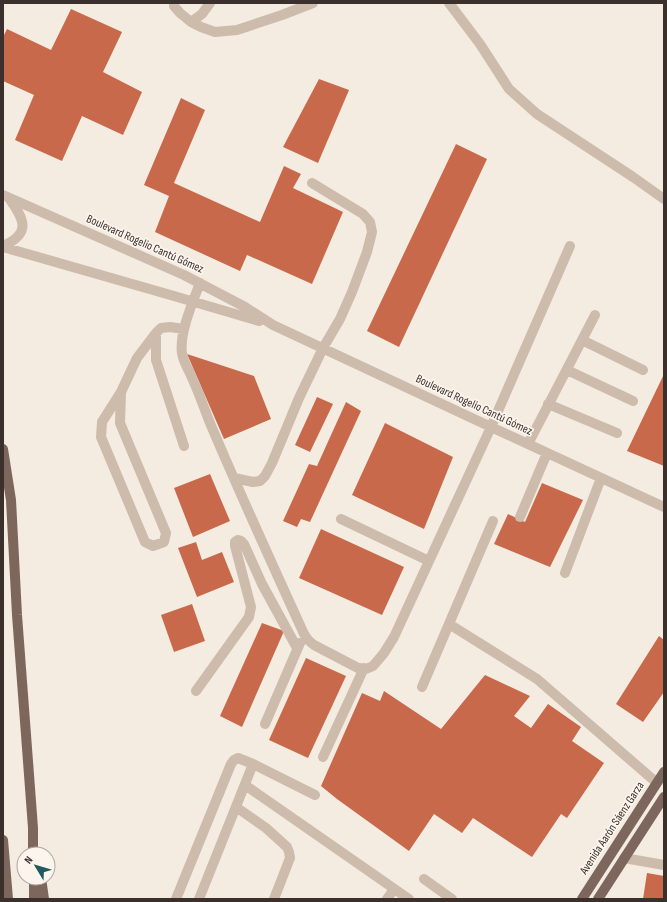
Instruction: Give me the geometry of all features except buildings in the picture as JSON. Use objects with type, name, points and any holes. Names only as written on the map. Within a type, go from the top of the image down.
[{"type":"main road","points":[[3,449],[11,500],[17,615],[33,828],[33,846]]},
{"type":"main road","name":"Avenida Aarón Sáenz Garza","points":[[582,899],[664,772]]},
{"type":"main road","points":[[598,899],[664,796]]},
{"type":"main road","points":[[33,828],[36,846]]},
{"type":"main road","points":[[3,840],[8,899]]},
{"type":"main road","points":[[34,886],[34,899]]},
{"type":"main road","points":[[42,886],[44,899]]},
{"type":"street","points":[[174,3],[174,6],[180,13],[191,22],[215,32],[237,30],[313,3]]},
{"type":"street","points":[[191,22],[202,14],[210,3]]},
{"type":"street","points":[[449,3],[480,44],[509,89],[537,114],[664,199]]},
{"type":"street","points":[[234,478],[253,482],[260,481],[265,476],[323,348],[340,319],[352,292],[372,232],[370,222],[363,214],[312,183]]},
{"type":"street","points":[[3,246],[18,237],[21,233],[23,225],[22,219],[16,208],[6,196]]},
{"type":"street","name":"Boulevard Rogelio Cantú Gómez","points":[[6,196],[184,275],[245,307],[273,325]]},
{"type":"street","name":"Boulevard Rogelio Cantú Gómez","points":[[3,246],[273,325],[491,428],[664,507]]},
{"type":"street","points":[[200,283],[184,329],[182,352],[184,360],[234,478],[269,559],[308,640],[314,645],[358,668],[366,669],[373,666],[384,653],[394,637],[491,428],[570,246]]},
{"type":"street","points":[[528,444],[596,315]]},
{"type":"street","points":[[121,392],[120,423],[166,533],[164,542],[153,546],[145,542],[101,437],[102,422],[121,392],[138,358],[156,333],[161,328],[170,327],[184,329]]},
{"type":"street","points":[[156,333],[156,360],[184,446]]},
{"type":"street","points":[[582,340],[643,370]]},
{"type":"street","points":[[567,370],[633,401]]},
{"type":"street","points":[[548,404],[617,433]]},
{"type":"street","points":[[520,517],[547,453]]},
{"type":"street","points":[[565,573],[601,478]]},
{"type":"street","points":[[341,519],[429,561]]},
{"type":"street","points":[[422,687],[493,521]]},
{"type":"street","points":[[196,691],[250,617],[251,607],[234,546],[235,542],[238,540],[241,540],[244,544],[262,584],[297,648]]},
{"type":"street","points":[[449,624],[537,678],[657,783]]},
{"type":"street","points":[[265,724],[304,634]]},
{"type":"street","points":[[323,757],[364,668]]},
{"type":"street","points":[[176,899],[231,764],[234,760],[238,758],[253,764],[315,795]]},
{"type":"street","points":[[199,899],[253,764]]},
{"type":"street","points":[[245,785],[409,899]]},
{"type":"street","points":[[236,807],[266,828],[287,847],[290,858],[274,899]]},
{"type":"street","points":[[624,858],[664,865]]},
{"type":"street","points":[[424,879],[452,899]]},
{"type":"street","points":[[387,899],[394,889]]}]
